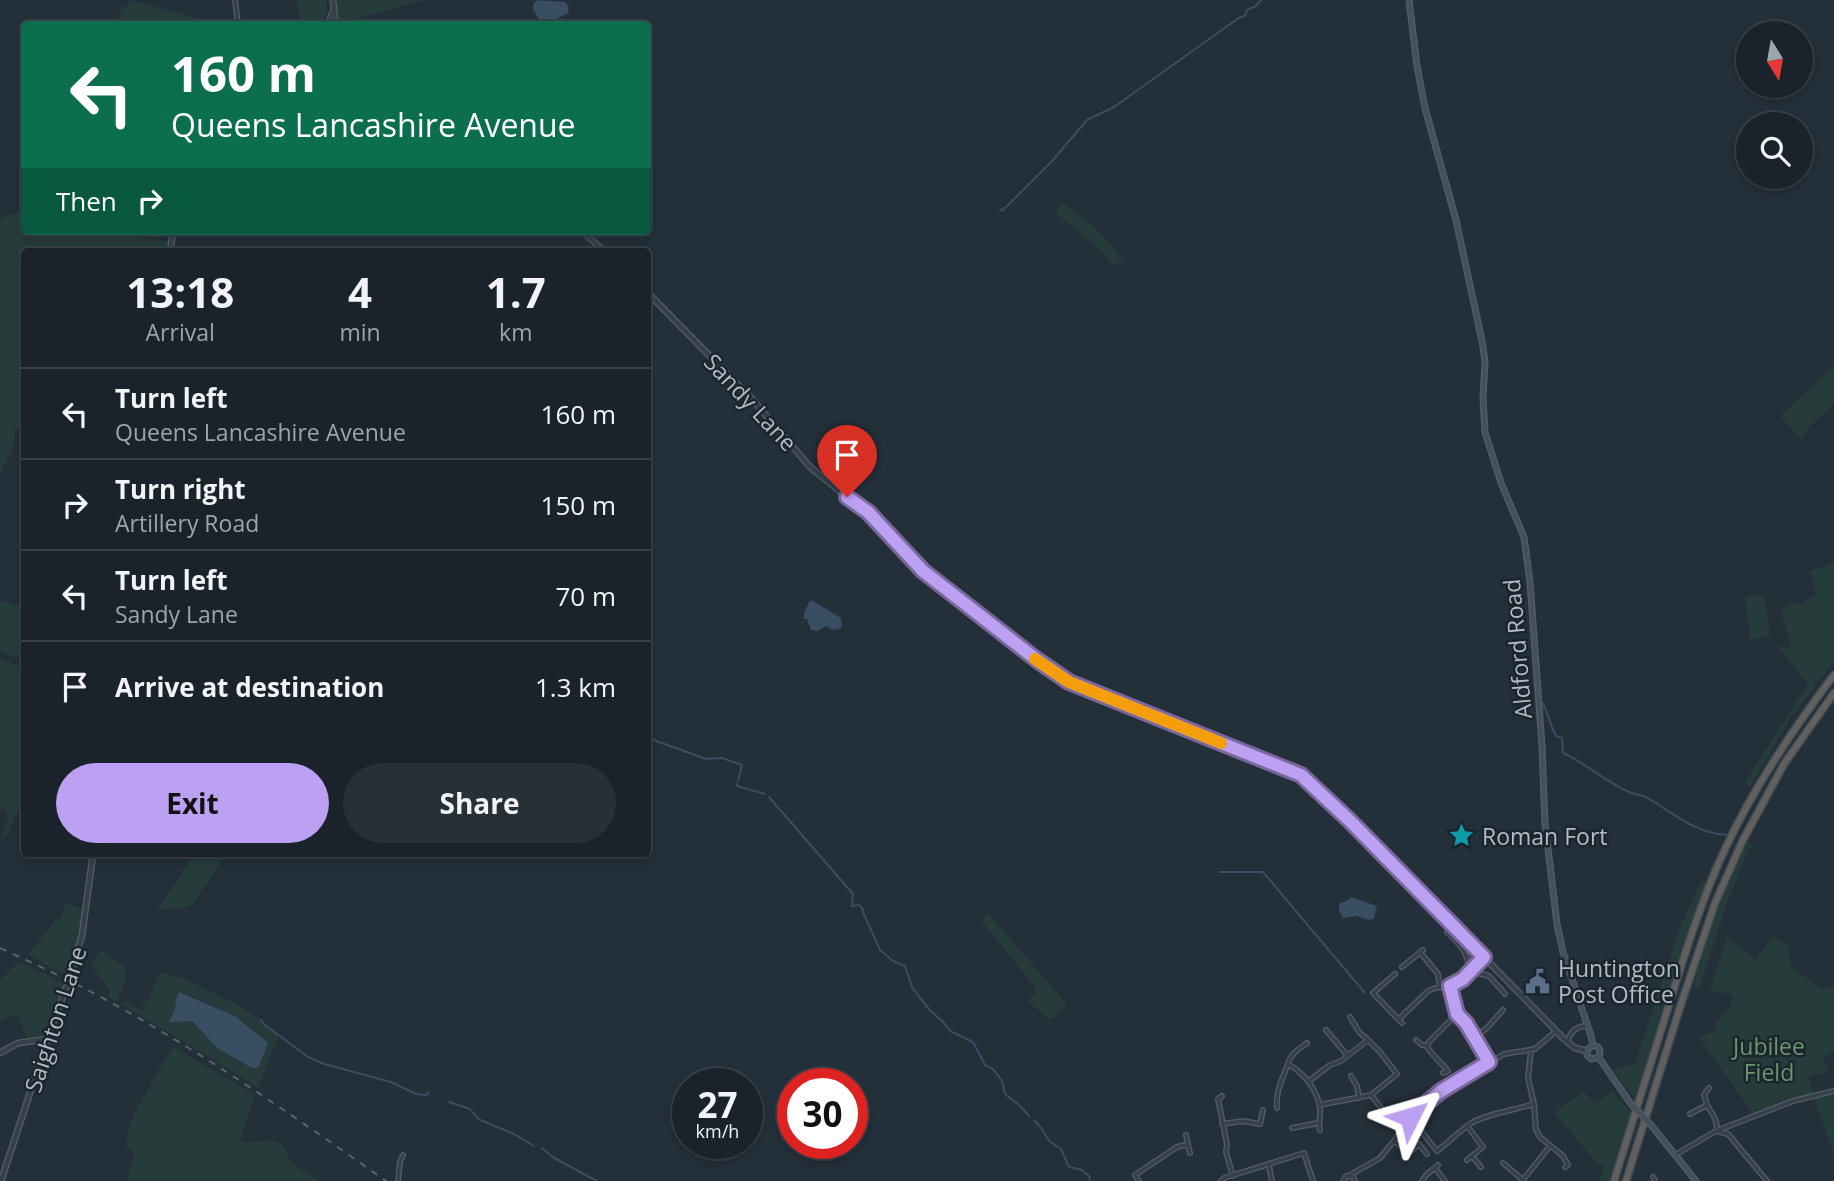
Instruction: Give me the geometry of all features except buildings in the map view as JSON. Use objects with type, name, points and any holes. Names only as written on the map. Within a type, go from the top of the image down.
[{"type":"highway","points":[[1614,1181],[1703,901],[1730,839],[1771,764],[1834,675]]},
{"type":"highway","points":[[1626,1181],[1715,903],[1746,833],[1784,764],[1834,694]]},
{"type":"main road","name":"Aldford Road","points":[[1409,0],[1423,97],[1464,253],[1479,323],[1485,361],[1485,432],[1501,482],[1524,537],[1530,582],[1550,872],[1563,952],[1593,1045]]},
{"type":"main road","points":[[1599,1058],[1589,1059],[1588,1048],[1593,1045],[1598,1047],[1599,1058],[1631,1104],[1696,1181]]},
{"type":"street","points":[[234,0],[238,21]]},
{"type":"street","points":[[333,0],[336,21]]},
{"type":"street","points":[[330,21],[334,9]]},
{"type":"street","points":[[586,235],[601,248]]},
{"type":"street","name":"Sandy Lane","points":[[651,296],[753,400],[810,467],[868,512],[923,571],[1069,682],[1301,775],[1349,820],[1568,1043],[1587,1051]]},
{"type":"street","name":"Saighton Lane","points":[[1,1181],[82,935],[93,857]]},
{"type":"street","points":[[1447,933],[1464,949],[1470,971]]},
{"type":"street","points":[[1402,967],[1421,951],[1438,974],[1440,987]]},
{"type":"street","points":[[1395,974],[1371,994],[1400,1021],[1428,991],[1457,983],[1484,957]]},
{"type":"street","points":[[1470,971],[1489,976],[1505,994]]},
{"type":"street","points":[[1450,986],[1457,1014],[1466,1023],[1489,1062]]},
{"type":"street","points":[[1474,1037],[1487,1028],[1503,1010]]},
{"type":"street","points":[[1427,1046],[1457,1014]]},
{"type":"street","points":[[1319,1105],[1371,1095],[1399,1073],[1359,1032],[1351,1018],[1348,1024]]},
{"type":"street","points":[[1568,1043],[1573,1031],[1581,1026],[1588,1026]]},
{"type":"street","points":[[1326,1030],[1347,1055]]},
{"type":"street","points":[[1343,1181],[1344,1178],[1353,1178],[1357,1171],[1380,1158],[1410,1117],[1441,1091],[1504,1054],[1535,1049],[1556,1031]]},
{"type":"street","points":[[0,1053],[18,1043],[48,1039]]},
{"type":"street","points":[[1309,1081],[1368,1040]]},
{"type":"street","points":[[1416,1040],[1427,1046],[1448,1071]]},
{"type":"street","points":[[1277,1108],[1279,1086],[1290,1056],[1307,1043]]},
{"type":"street","points":[[1531,1050],[1528,1078],[1536,1130],[1569,1165]]},
{"type":"street","points":[[1288,1064],[1309,1081],[1315,1092],[1319,1105],[1320,1130]]},
{"type":"street","points":[[1352,1079],[1359,1098]]},
{"type":"street","points":[[1709,1088],[1704,1095],[1716,1121],[1716,1131]]},
{"type":"street","points":[[1675,1155],[1716,1131],[1793,1101],[1834,1091]]},
{"type":"street","points":[[1371,1095],[1400,1133]]},
{"type":"street","points":[[1218,1099],[1227,1143],[1226,1152],[1233,1176]]},
{"type":"street","points":[[1410,1117],[1439,1153],[1477,1120],[1534,1104]]},
{"type":"street","points":[[1690,1114],[1707,1105]]},
{"type":"street","points":[[1222,1124],[1243,1121],[1260,1126],[1263,1110]]},
{"type":"street","points":[[1295,1129],[1318,1123]]},
{"type":"street","points":[[1467,1126],[1485,1145],[1467,1160]]},
{"type":"street","points":[[1716,1131],[1728,1134],[1767,1181]]},
{"type":"street","points":[[1186,1135],[1190,1153]]},
{"type":"street","points":[[1394,1142],[1410,1152],[1419,1144],[1427,1154]]},
{"type":"street","points":[[1139,1181],[1133,1173],[1177,1147],[1188,1144]]},
{"type":"street","points":[[1504,1163],[1523,1181],[1550,1146]]},
{"type":"street","points":[[1221,1181],[1311,1151]]},
{"type":"street","points":[[1304,1153],[1313,1181]]},
{"type":"street","points":[[398,1181],[403,1155]]},
{"type":"street","points":[[1472,1156],[1481,1167]]},
{"type":"street","points":[[1269,1165],[1272,1181]]},
{"type":"street","points":[[1422,1181],[1436,1166],[1445,1181]]},
{"type":"green space","points":[[130,0],[199,18],[198,21],[117,21],[123,5],[127,7]]},
{"type":"green space","points":[[296,0],[326,0],[327,12],[322,21],[300,21]]},
{"type":"green space","points":[[337,0],[425,0],[349,21],[338,21]]},
{"type":"green space","points":[[1063,203],[1094,227],[1123,258],[1116,264],[1116,268],[1101,251],[1055,212]]},
{"type":"green space","points":[[21,210],[21,235],[142,235],[142,238],[169,241],[168,248],[21,248],[21,428],[15,429],[14,445],[0,473],[0,219]]},
{"type":"green space","points":[[1834,366],[1834,403],[1812,424],[1802,440],[1780,416]]},
{"type":"green space","points":[[1834,562],[1834,663],[1814,682],[1814,688],[1790,719],[1750,787],[1744,783],[1808,684],[1776,645],[1789,649],[1794,647],[1791,645],[1781,612],[1791,605],[1803,605],[1806,599],[1816,595],[1810,571]]},
{"type":"green space","points":[[1765,595],[1770,636],[1750,639],[1745,597]]},
{"type":"green space","points":[[0,600],[21,606],[21,659],[0,652]]},
{"type":"green space","points":[[0,659],[21,667],[21,805],[5,838],[0,839],[8,818],[4,805],[0,812]]},
{"type":"green space","points":[[1747,842],[1753,845],[1753,850],[1749,848],[1729,898],[1699,990],[1694,982],[1715,915]]},
{"type":"green space","points":[[193,857],[225,857],[193,904],[157,910]]},
{"type":"green space","points":[[1701,881],[1706,882],[1690,924],[1635,1099],[1612,1070],[1635,1064],[1680,927]]},
{"type":"green space","points":[[66,903],[84,909],[81,932],[67,976],[28,955],[55,920],[61,918]]},
{"type":"green space","points":[[988,913],[1067,1004],[1053,1018],[1048,1019],[1029,1002],[1036,993],[1035,987],[981,920]]},
{"type":"green space","name":"Jubilee Field","points":[[1727,937],[1755,959],[1773,937],[1789,946],[1791,967],[1822,989],[1834,986],[1834,1052],[1823,1057],[1829,1071],[1808,1077],[1814,1095],[1753,1114],[1699,1037],[1716,1031],[1715,1023],[1731,1004],[1732,995],[1710,990]]},
{"type":"green space","points":[[101,950],[125,967],[126,980],[116,1002],[108,996],[110,991],[91,965]]},
{"type":"green space","points":[[18,962],[64,983],[47,1034],[27,1038],[17,1015],[0,1021],[0,980]]},
{"type":"green space","points":[[160,972],[182,978],[235,1003],[261,1020],[279,1035],[258,1088],[122,1005],[124,1001],[142,1011],[146,1005],[141,1002],[143,999],[148,1001]],"holes":[[[179,992],[228,1013],[255,1031],[245,1065],[217,1048],[191,1021],[169,1022]]]},
{"type":"green space","points":[[174,1047],[255,1095],[240,1140],[279,1143],[294,1164],[318,1181],[127,1181],[135,1153],[126,1147],[128,1128],[159,1069]]},
{"type":"green space","points":[[1584,1091],[1595,1104],[1612,1091],[1632,1113],[1609,1181],[1600,1181],[1604,1167],[1597,1163],[1554,1113]]},
{"type":"green space","points":[[1834,1093],[1834,1155],[1814,1098]]},
{"type":"water","points":[[538,0],[565,2],[569,7],[568,13],[555,20],[538,21],[533,9]]},
{"type":"water","points":[[813,601],[841,618],[840,629],[833,630],[826,626],[818,631],[811,630],[807,619],[804,619],[804,613],[809,602]]},
{"type":"water","points":[[1351,897],[1377,906],[1374,918],[1343,918],[1339,904]]},
{"type":"water","points":[[179,992],[235,1016],[268,1043],[259,1066],[252,1068],[217,1048],[192,1021],[169,1022]]},
{"type":"waterway","points":[[1000,209],[1002,211],[1053,160],[1087,120],[1114,107],[1245,16],[1247,10],[1261,0]]},
{"type":"waterway","points":[[1543,703],[1556,736],[1562,738],[1563,753],[1620,788],[1647,798],[1696,827],[1728,835]]},
{"type":"waterway","points":[[651,739],[706,759],[722,758],[742,765],[738,781]]},
{"type":"waterway","points":[[737,784],[765,794]]},
{"type":"waterway","points":[[769,797],[853,894],[852,906],[859,905],[863,909],[880,950],[893,961],[905,966],[912,987],[920,998],[950,1031],[973,1042],[985,1065],[993,1069],[1002,1081],[1005,1094],[1029,1116]]},
{"type":"waterway","points":[[1220,872],[1263,872],[1365,993]]},
{"type":"waterway","points":[[261,1020],[308,1057],[324,1064],[391,1082],[416,1094],[426,1095],[429,1092]]},
{"type":"waterway","points":[[1467,1074],[1486,1062]]},
{"type":"waterway","points":[[1396,1125],[1441,1089]]},
{"type":"waterway","points":[[449,1102],[470,1109],[478,1119],[514,1134],[534,1146]]},
{"type":"waterway","points":[[1034,1120],[1049,1141],[1061,1149],[1069,1167],[1082,1170],[1090,1177],[1089,1181]]},
{"type":"waterway","points":[[542,1148],[554,1158],[597,1181]]},
{"type":"railway","points":[[0,948],[85,989],[172,1038],[280,1107],[386,1181]]},
{"type":"slow traffic","points":[[1035,659],[1069,682],[1221,743]]},
{"type":"place","name":"Roman Fort","points":[[1462,836]]},
{"type":"place","name":"Huntington Post Office","points":[[1538,981]]},
{"type":"route","points":[[847,497],[868,512],[923,571],[1069,682],[1301,775],[1484,957],[1463,979],[1450,986],[1457,1014],[1466,1023],[1489,1062],[1441,1091],[1410,1117]]}]
